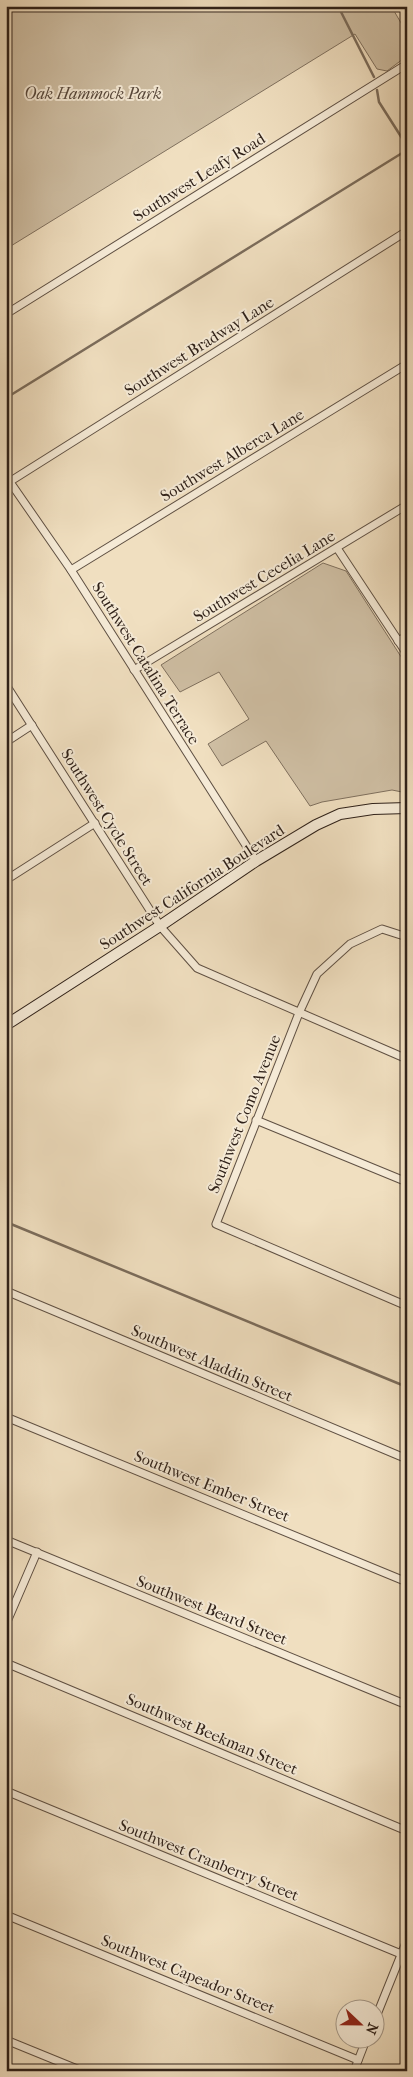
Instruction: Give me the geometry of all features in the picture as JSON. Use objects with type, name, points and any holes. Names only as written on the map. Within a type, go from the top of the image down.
[{"type":"street","name":"Southwest Leafy Road","points":[[6,314],[407,64]]},
{"type":"street","name":"Southwest Bradway Lane","points":[[8,483],[407,231]]},
{"type":"street","name":"Southwest Alberca Lane","points":[[71,570],[407,364]]},
{"type":"street","name":"Southwest Catalina Terrace","points":[[8,483],[71,570],[256,861]]},
{"type":"street","name":"Southwest Cecelia Lane","points":[[134,670],[407,504]]},
{"type":"street","points":[[337,548],[407,654]]},
{"type":"street","points":[[398,641],[407,636]]},
{"type":"street","name":"Southwest Cycle Street","points":[[6,685],[160,926],[197,968],[407,1059]]},
{"type":"street","points":[[6,742],[32,725]]},
{"type":"street","name":"Southwest California Boulevard","points":[[6,1024],[160,926],[256,861],[316,825],[340,814],[373,809],[407,808]]},
{"type":"street","points":[[6,880],[94,823]]},
{"type":"street","name":"Southwest Como Avenue","points":[[407,937],[382,929],[350,944],[317,974],[299,1013],[216,1224],[407,1306]]},
{"type":"street","points":[[256,1120],[407,1182]]},
{"type":"street","name":"Southwest Aladdin Street","points":[[6,1291],[407,1459]]},
{"type":"street","name":"Southwest Ember Street","points":[[6,1417],[407,1582]]},
{"type":"street","name":"Southwest Beard Street","points":[[6,1540],[407,1705]]},
{"type":"street","points":[[6,1624],[36,1552]]},
{"type":"street","name":"Southwest Beekman Street","points":[[6,1663],[407,1831]]},
{"type":"street","name":"Southwest Cranberry Street","points":[[6,1791],[401,1954]]},
{"type":"street","name":"Southwest Capeador Street","points":[[6,1915],[358,2060]]},
{"type":"street","points":[[383,2000],[407,1940]]},
{"type":"street","points":[[6,2040],[82,2071]]},
{"type":"street","points":[[354,2071],[362,2050]]},
{"type":"green space","name":"Oak Hammock Park","points":[[6,6],[401,6],[394,11],[407,33],[407,56],[387,71],[377,69],[355,34],[6,249]]},
{"type":"green space","points":[[323,563],[346,571],[407,666],[407,793],[392,790],[322,802],[310,806],[266,741],[222,766],[208,744],[249,719],[219,672],[180,692],[161,665]]},
{"type":"waterway","points":[[338,6],[374,77]]},
{"type":"waterway","points":[[377,90],[379,102],[407,146]]},
{"type":"waterway","points":[[6,398],[407,150]]},
{"type":"waterway","points":[[6,1222],[407,1387]]}]
